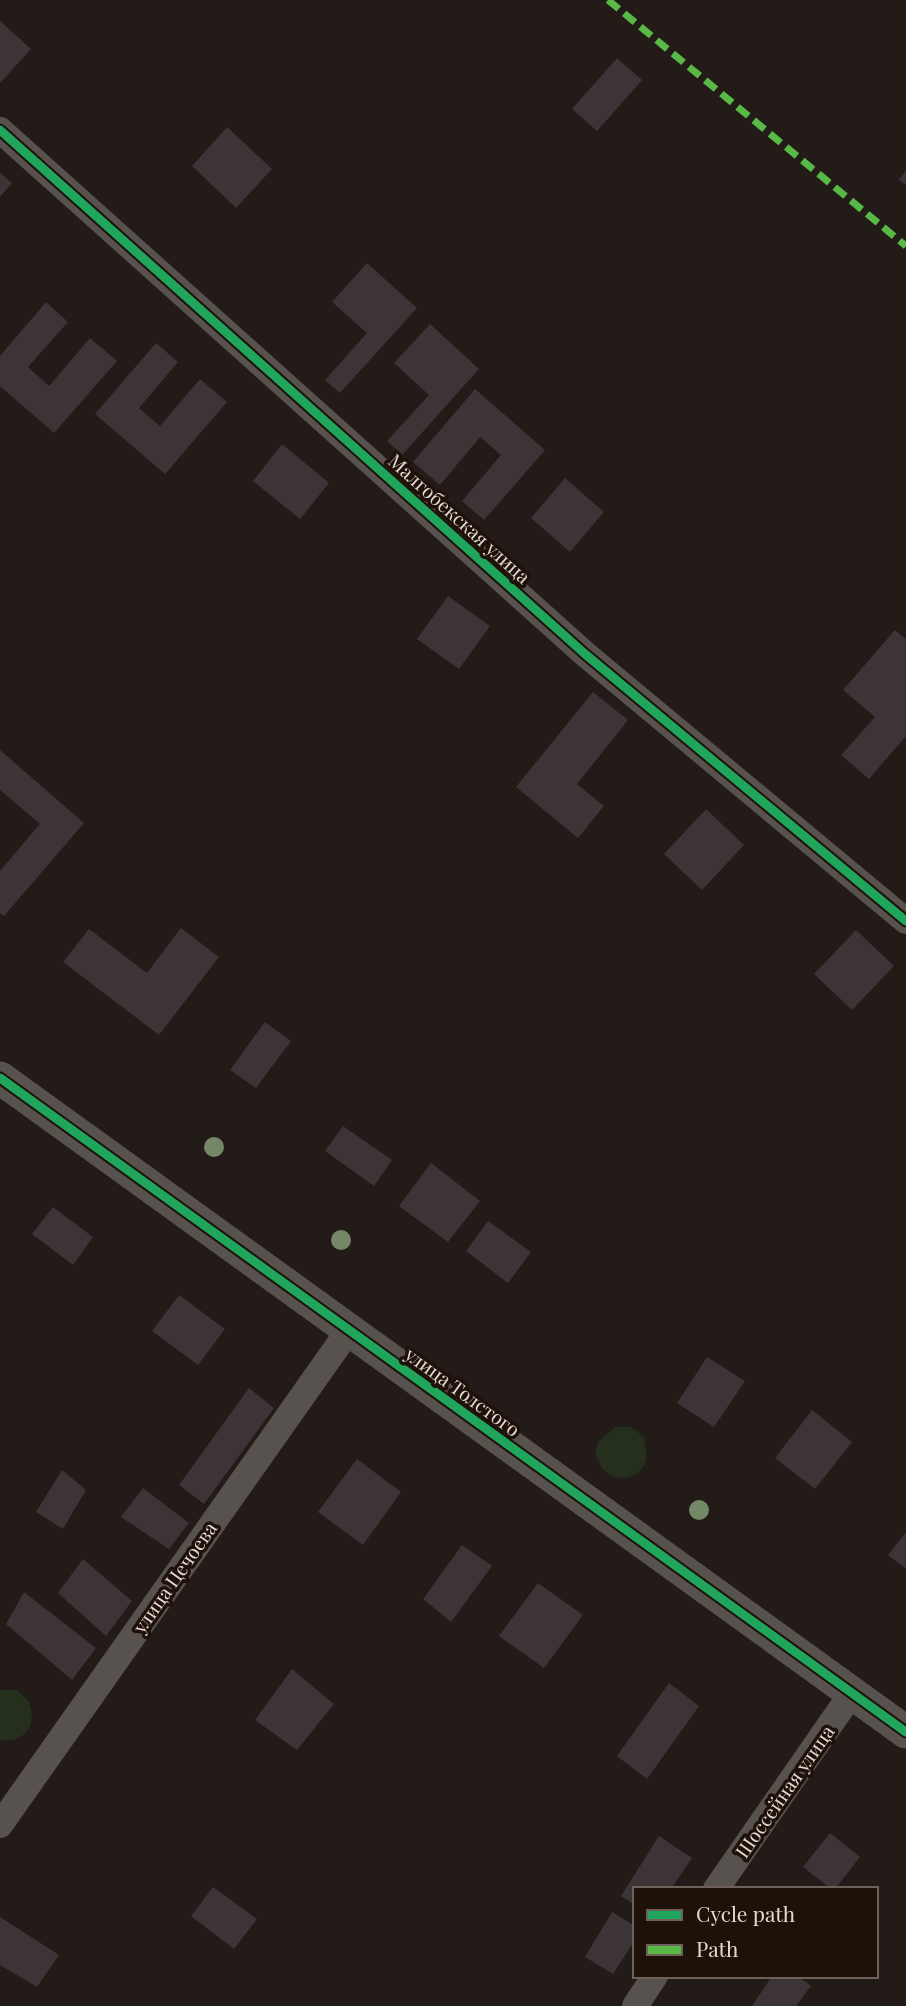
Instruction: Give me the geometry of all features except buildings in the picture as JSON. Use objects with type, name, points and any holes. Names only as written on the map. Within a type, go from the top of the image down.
[{"type":"street","name":"Малгобекская улица","points":[[0,130],[585,654],[906,921]]},
{"type":"street","name":"улица Толстого","points":[[0,1079],[906,1732]]},
{"type":"street","name":"улица Цечоева","points":[[0,1825],[349,1330]]},
{"type":"street","name":"Шоссейная улица","points":[[717,1887],[852,1693]]},
{"type":"street","points":[[635,2006],[654,1978]]},
{"type":"green space","points":[[615,1427],[631,1427],[644,1437],[646,1460],[639,1472],[627,1478],[607,1473],[595,1452],[599,1441]]},
{"type":"green space","points":[[0,1690],[16,1690],[29,1703],[32,1719],[30,1726],[16,1739],[0,1740]]},
{"type":"marked path","points":[[608,0],[906,246]]},
{"type":"cycle path","points":[[0,130],[585,654],[906,921]]},
{"type":"cycle path","points":[[0,1078],[906,1732]]}]
